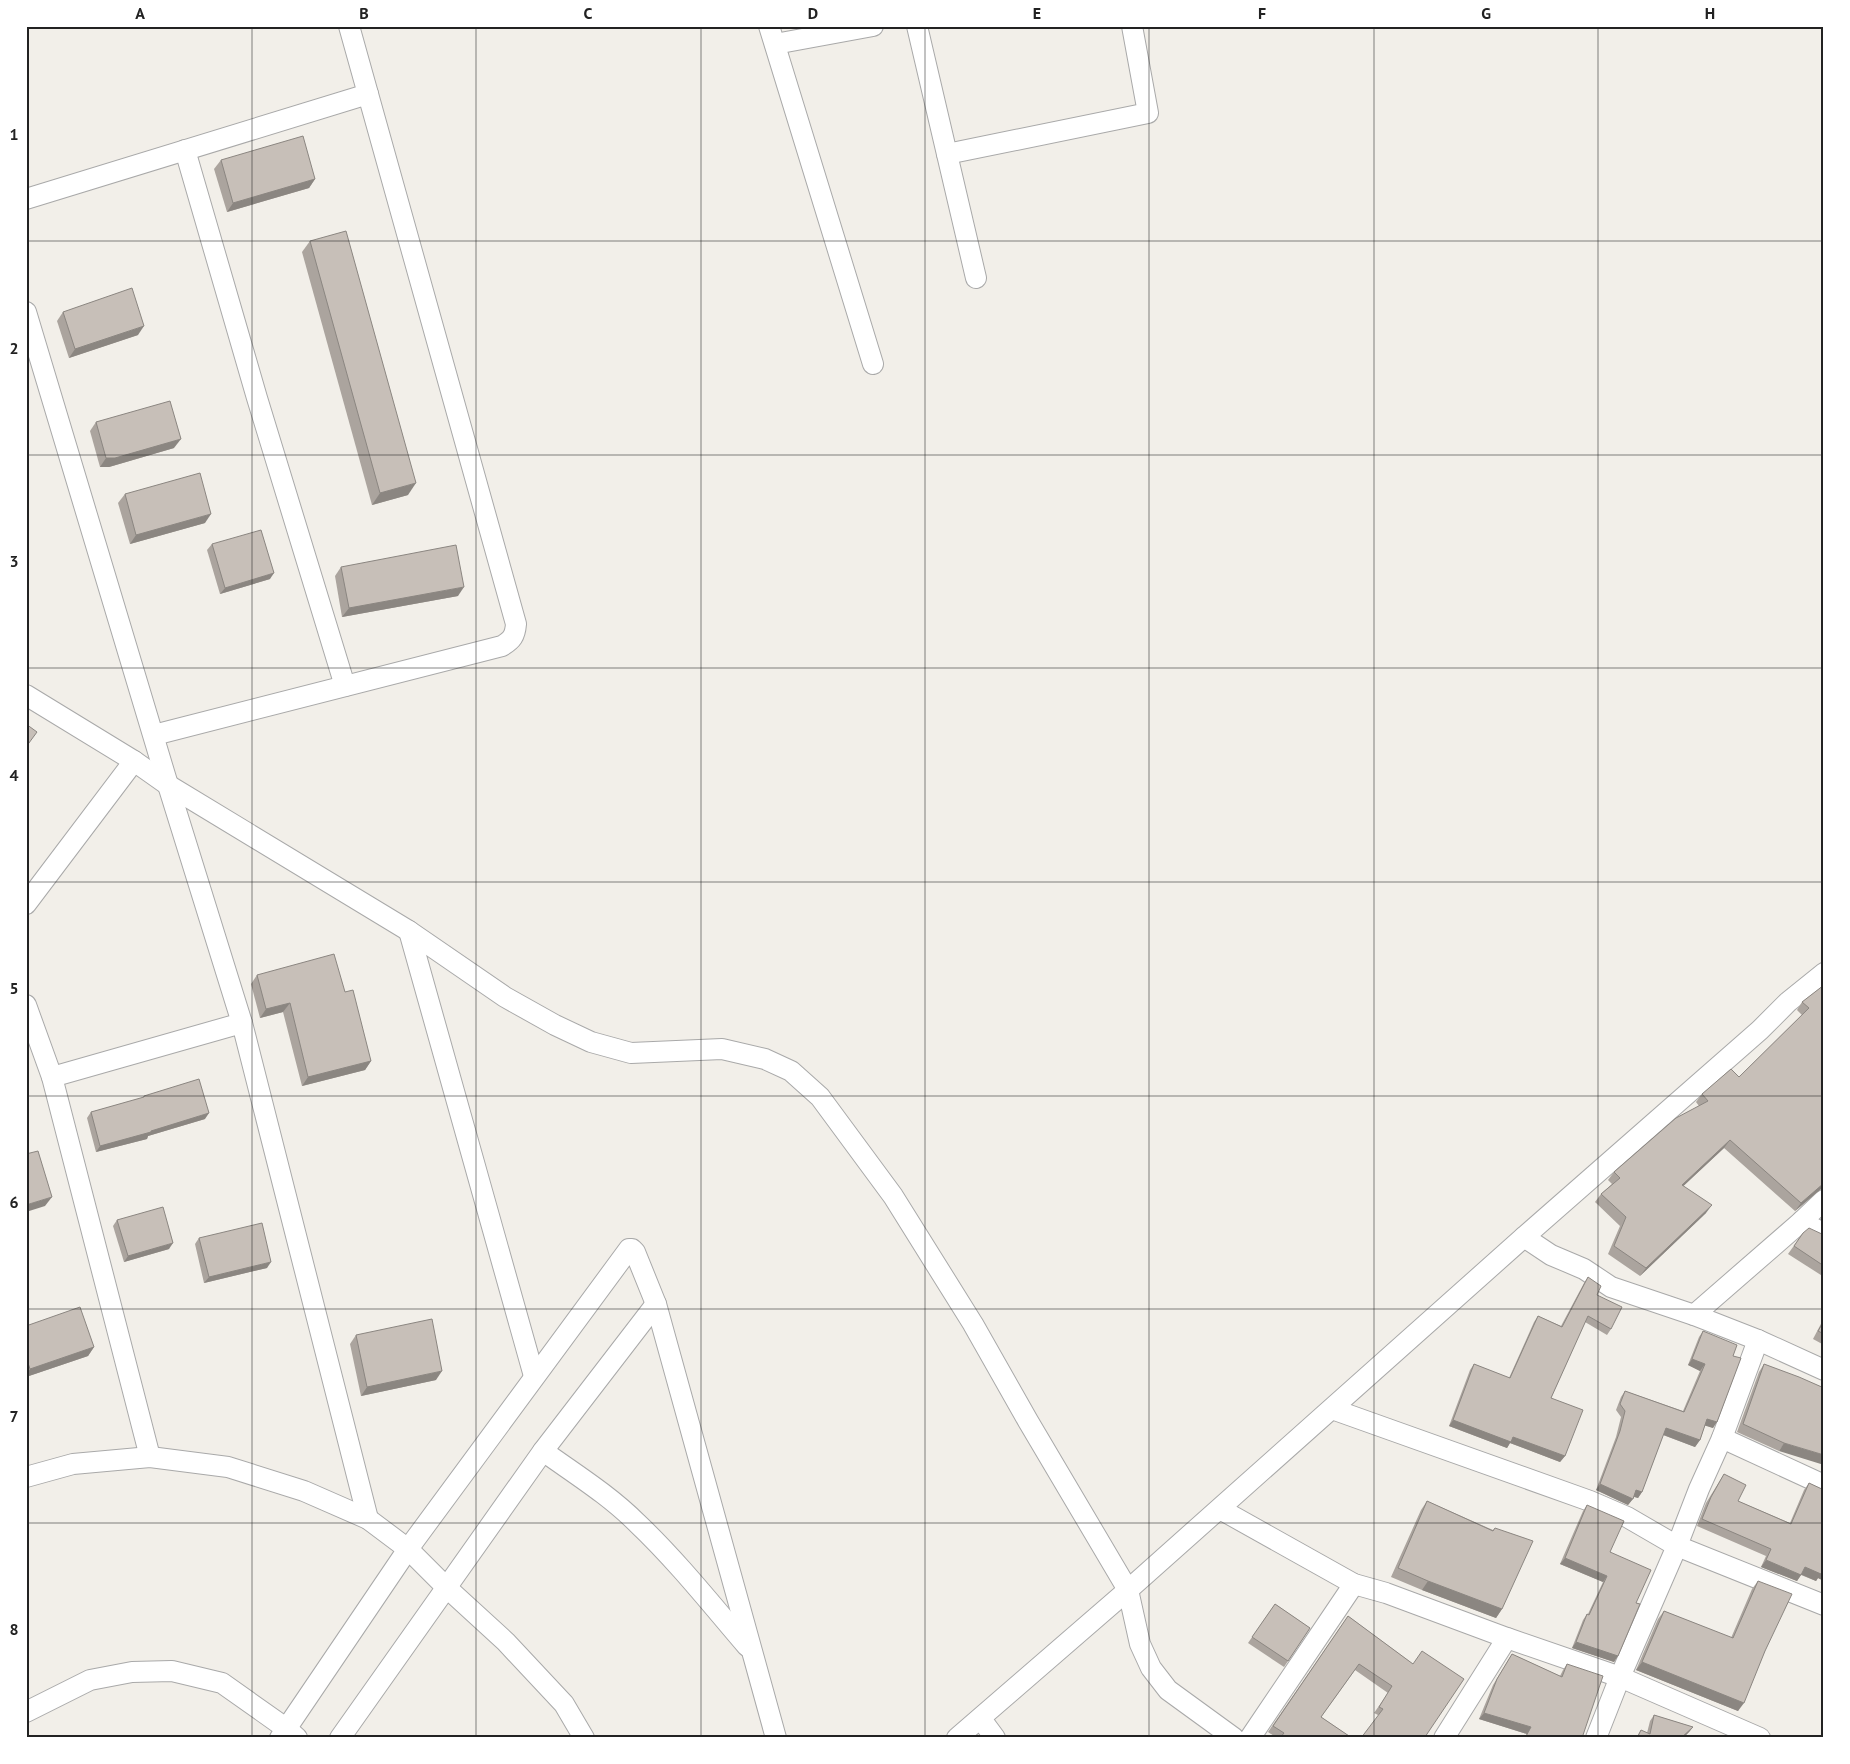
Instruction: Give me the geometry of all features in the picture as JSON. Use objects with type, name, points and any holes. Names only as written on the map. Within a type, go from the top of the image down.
[{"type":"street","points":[[154,735],[502,646],[515,635],[516,624],[349,26]]},
{"type":"street","points":[[873,26],[772,35],[873,364]]},
{"type":"street","points":[[917,26],[976,278]]},
{"type":"street","points":[[947,154],[1148,113],[1132,26]]},
{"type":"street","points":[[26,199],[368,94]]},
{"type":"street","points":[[186,150],[257,398],[345,686]]},
{"type":"street","points":[[26,312],[168,785],[242,1023],[368,1519]]},
{"type":"street","points":[[26,695],[134,761],[168,785],[409,931],[505,997],[555,1025],[591,1042],[631,1052],[722,1049],[765,1059],[791,1071],[820,1097],[893,1196],[953,1292],[1128,1590],[1140,1644],[1152,1668],[1168,1690],[1234,1738]]},
{"type":"street","points":[[26,904],[134,761]]},
{"type":"street","points":[[409,931],[534,1376]]},
{"type":"street","points":[[957,1738],[1128,1590],[1524,1237],[1760,1030],[1788,1002],[1824,973]]},
{"type":"street","points":[[26,1005],[52,1077],[150,1457]]},
{"type":"street","points":[[52,1077],[242,1023]]},
{"type":"street","points":[[1694,1315],[1824,1200]]},
{"type":"street","points":[[1802,1221],[1824,1234]]},
{"type":"street","points":[[1524,1237],[1551,1255],[1584,1268],[1612,1288],[1694,1315],[1758,1340],[1824,1370]]},
{"type":"street","points":[[26,1712],[90,1680],[132,1672],[172,1671],[222,1683],[288,1735],[408,1549],[534,1376],[629,1249],[632,1249],[635,1252],[656,1304],[776,1738]]},
{"type":"street","points":[[340,1738],[543,1451],[656,1304]]},
{"type":"street","points":[[1596,1738],[1722,1438],[1758,1340]]},
{"type":"street","points":[[1332,1409],[1590,1501],[1627,1517],[1677,1546],[1824,1605]]},
{"type":"street","points":[[1722,1438],[1824,1486]]},
{"type":"street","points":[[543,1451],[600,1491],[636,1521],[680,1566],[751,1651]]},
{"type":"street","points":[[26,1477],[73,1464],[150,1457],[228,1467],[304,1490],[368,1519],[408,1549],[506,1642],[564,1704],[584,1738]]},
{"type":"street","points":[[1220,1508],[1354,1584],[1386,1593],[1620,1677],[1760,1738]]},
{"type":"street","points":[[1250,1738],[1354,1584]]},
{"type":"street","points":[[1444,1738],[1507,1638]]},
{"type":"street","points":[[981,1719],[995,1738]]},
{"type":"building","points":[[303,136],[315,179],[233,203],[221,160]]},
{"type":"building","points":[[346,231],[416,483],[380,493],[310,241]]},
{"type":"building","points":[[132,288],[144,326],[75,349],[63,312]]},
{"type":"building","points":[[170,401],[181,439],[115,458],[106,458],[96,422]]},
{"type":"building","points":[[200,473],[211,514],[136,535],[125,494]]},
{"type":"building","points":[[261,530],[274,573],[225,588],[212,544]]},
{"type":"building","points":[[456,545],[464,587],[349,608],[341,567]]},
{"type":"building","points":[[26,724],[37,732],[26,747]]},
{"type":"building","points":[[334,954],[345,992],[353,990],[371,1061],[308,1077],[290,1003],[266,1009],[257,975]]},
{"type":"building","points":[[1824,985],[1824,1183],[1801,1203],[1730,1140],[1682,1185],[1712,1205],[1646,1268],[1614,1246],[1626,1217],[1601,1194],[1620,1178],[1614,1172],[1676,1118],[1708,1101],[1702,1094],[1731,1069],[1739,1077],[1809,1008],[1802,1002]]},
{"type":"building","points":[[199,1079],[209,1113],[100,1146],[91,1112]]},
{"type":"building","points":[[38,1151],[52,1197],[26,1205],[26,1154]]},
{"type":"building","points":[[163,1207],[173,1243],[128,1256],[117,1220]]},
{"type":"building","points":[[262,1223],[271,1262],[209,1277],[199,1238]]},
{"type":"building","points":[[1809,1228],[1824,1235],[1824,1266],[1794,1246]]},
{"type":"building","points":[[1588,1277],[1601,1286],[1597,1295],[1622,1307],[1611,1329],[1588,1316],[1551,1398],[1583,1410],[1565,1456],[1513,1437],[1511,1442],[1453,1420],[1474,1364],[1510,1378],[1538,1316],[1562,1327]]},
{"type":"building","points":[[80,1307],[94,1347],[30,1369],[26,1357],[26,1326]]},
{"type":"building","points":[[432,1319],[442,1371],[367,1387],[356,1335]]},
{"type":"building","points":[[1824,1321],[1824,1334],[1818,1331]]},
{"type":"building","points":[[1703,1331],[1737,1345],[1733,1356],[1741,1358],[1717,1422],[1707,1419],[1700,1440],[1666,1428],[1642,1492],[1636,1490],[1633,1499],[1600,1484],[1620,1431],[1625,1411],[1620,1404],[1625,1391],[1684,1412],[1705,1364],[1692,1359]]},
{"type":"building","points":[[1764,1364],[1824,1388],[1824,1455],[1784,1443],[1743,1424]]},
{"type":"building","points":[[1724,1474],[1746,1485],[1738,1501],[1791,1524],[1809,1483],[1824,1490],[1824,1572],[1822,1571],[1821,1574],[1805,1567],[1801,1575],[1766,1560],[1771,1549],[1702,1519],[1711,1497]]},
{"type":"building","points":[[1427,1501],[1493,1531],[1495,1528],[1533,1541],[1502,1609],[1398,1568]]},
{"type":"building","points":[[1587,1505],[1624,1521],[1610,1552],[1651,1570],[1636,1603],[1640,1604],[1618,1656],[1576,1642],[1587,1614],[1589,1615],[1607,1576],[1565,1558]]},
{"type":"building","points":[[1758,1581],[1792,1594],[1765,1651],[1744,1703],[1642,1662],[1664,1611],[1733,1638]]},
{"type":"building","points":[[1275,1604],[1310,1628],[1288,1661],[1252,1637]]},
{"type":"building","points":[[1348,1616],[1413,1664],[1422,1651],[1464,1679],[1425,1738],[1361,1738],[1383,1709],[1379,1707],[1392,1686],[1359,1664],[1321,1717],[1352,1738],[1280,1738],[1284,1733],[1273,1726]]},
{"type":"building","points":[[1512,1654],[1562,1677],[1567,1664],[1603,1676],[1582,1738],[1525,1738],[1531,1727],[1484,1713],[1497,1679]]},
{"type":"building","points":[[1654,1715],[1693,1727],[1681,1738],[1637,1738],[1641,1730],[1650,1734]]}]
